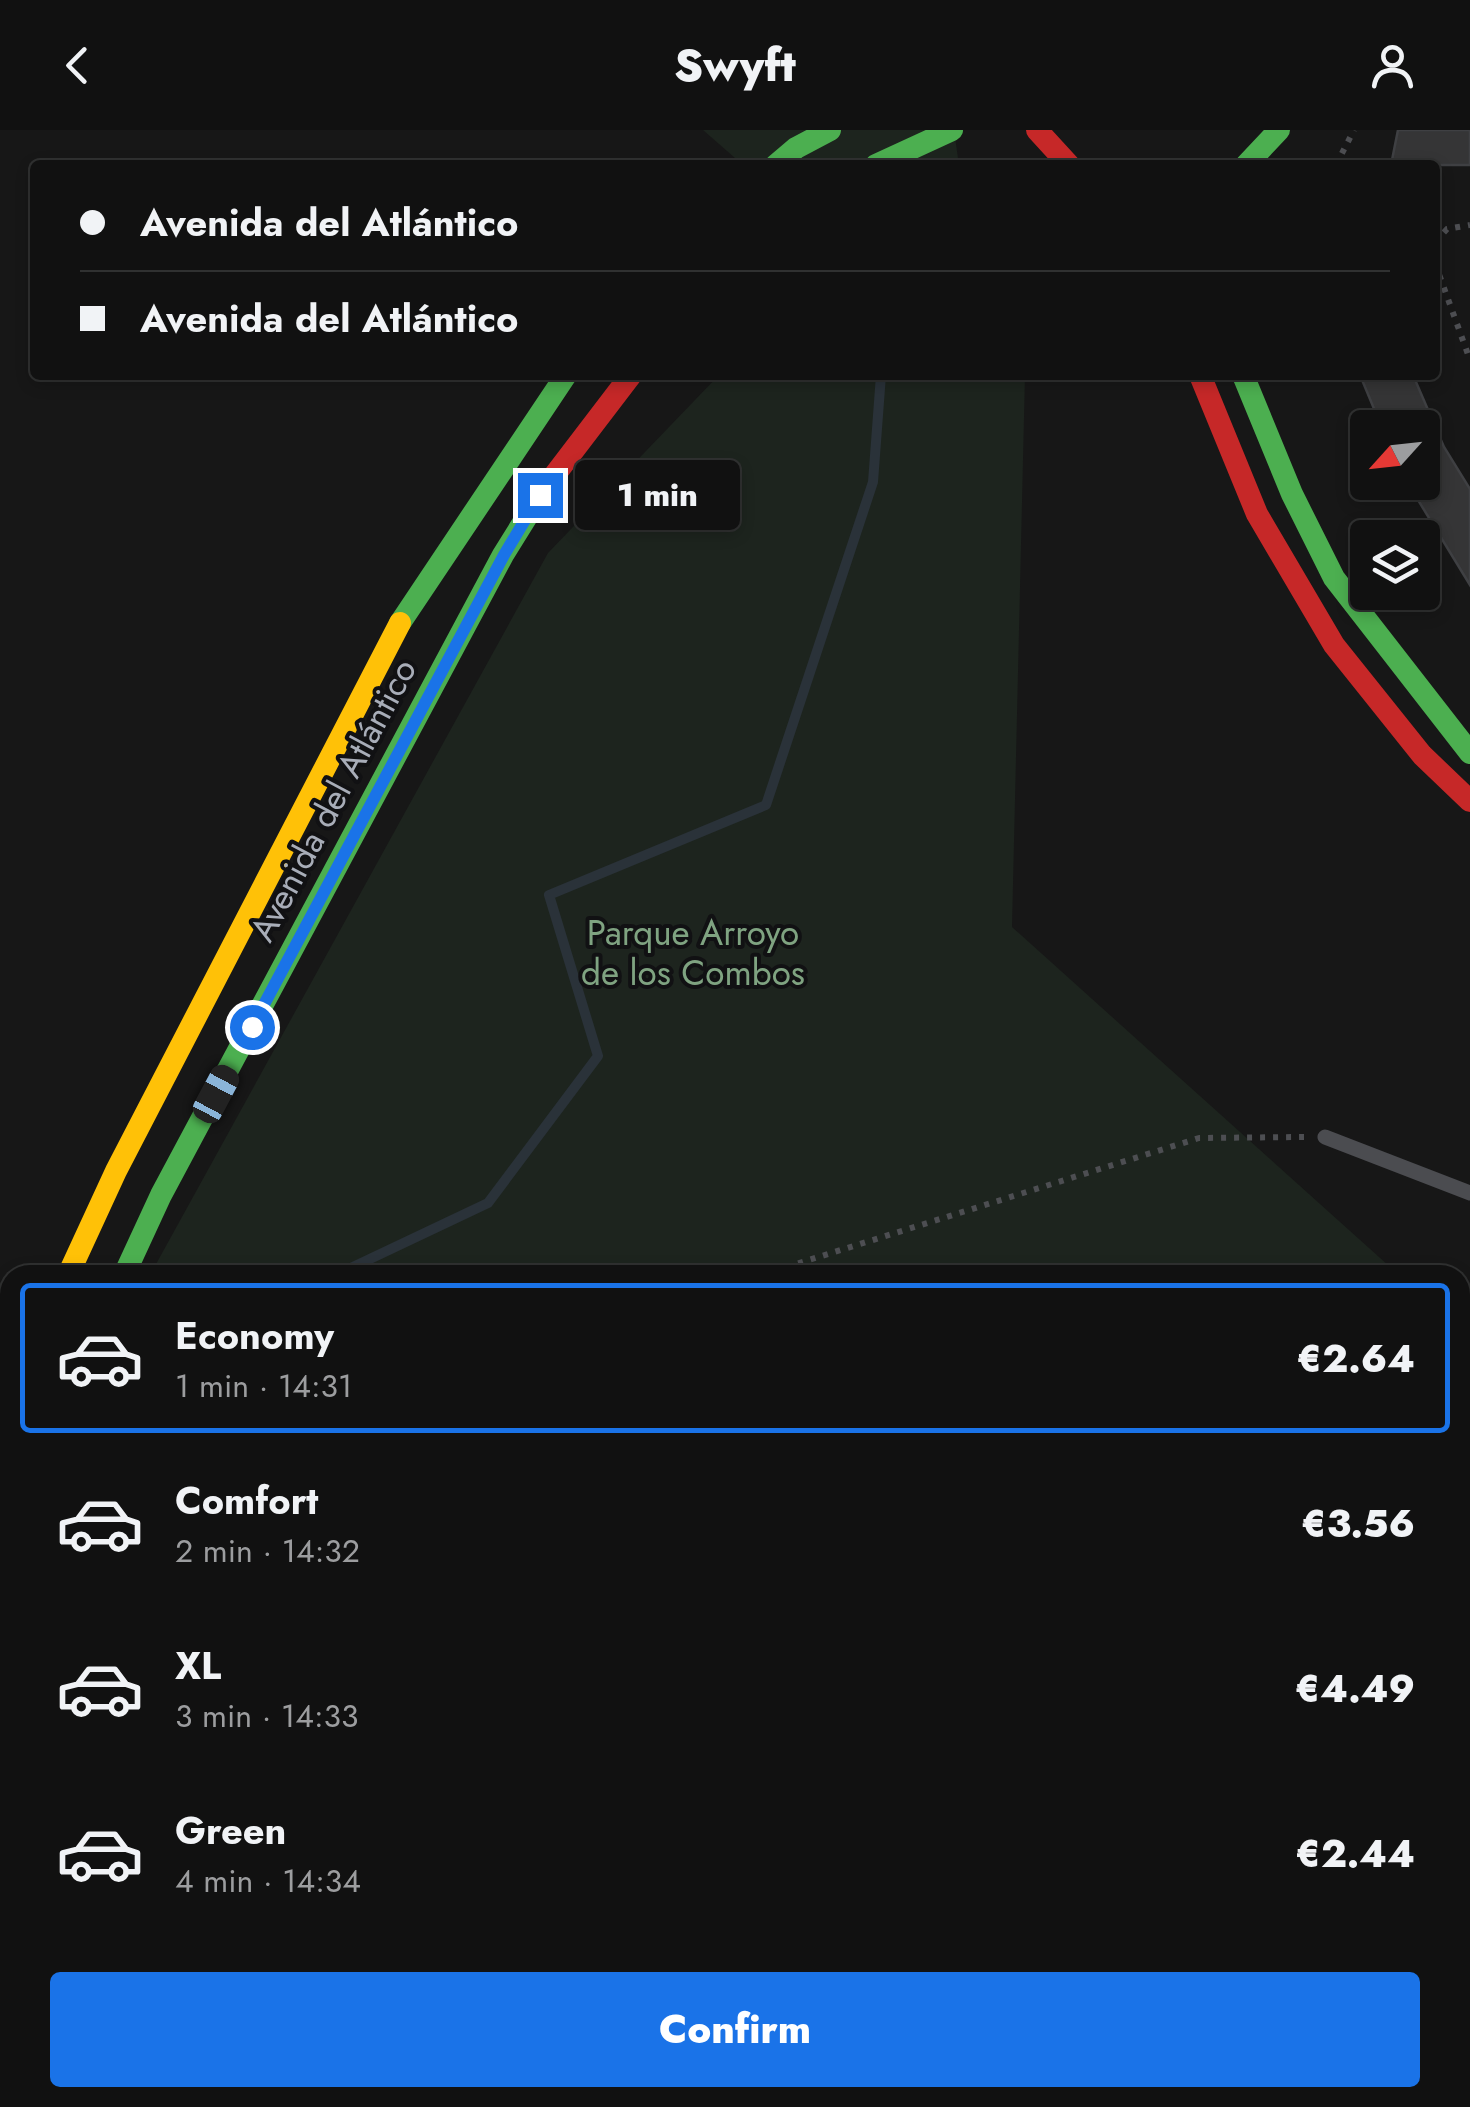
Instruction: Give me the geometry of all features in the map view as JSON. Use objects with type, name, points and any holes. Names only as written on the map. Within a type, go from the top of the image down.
[{"type":"street","points":[[782,160],[830,130]]},
{"type":"street","points":[[887,160],[952,130]]},
{"type":"street","points":[[1036,130],[1064,160]]},
{"type":"street","points":[[1251,160],[1279,130]]},
{"type":"street","name":"Avenida del Atlántico","points":[[73,1265],[116,1171],[386,644],[563,380]]},
{"type":"street","name":"Avenida del Atlántico","points":[[129,1265],[162,1195],[504,555],[540,495],[627,380]]},
{"type":"street","points":[[1202,380],[1258,514],[1334,645],[1422,755],[1470,801]]},
{"type":"street","points":[[1245,380],[1292,494],[1334,578],[1470,753]]},
{"type":"lane","points":[[1325,1138],[1470,1193]]},
{"type":"path","points":[[1339,160],[1354,130]]},
{"type":"path","points":[[1440,237],[1447,229],[1470,225]]},
{"type":"path","points":[[1440,276],[1470,360]]},
{"type":"path","points":[[793,1265],[1199,1138],[1325,1138]]},
{"type":"green space","points":[[703,130],[954,130],[958,160],[737,160]]},
{"type":"green space","name":"Parque Arroyo de los Combos","points":[[714,380],[1025,380],[1012,927],[1388,1265],[156,1265],[548,553]]},
{"type":"building","points":[[1398,130],[1470,130],[1470,165],[1440,165],[1440,160],[1392,160]]},
{"type":"building","points":[[1362,380],[1415,380],[1428,410],[1375,410]]},
{"type":"building","points":[[1440,438],[1470,489],[1470,585],[1440,536],[1440,520],[1430,520],[1418,500],[1440,500]]},
{"type":"waterway","points":[[357,1265],[488,1203],[598,1056],[549,895],[766,805],[873,482],[881,380]]},
{"type":"traffic: fast","points":[[782,160],[830,130]]},
{"type":"traffic: fast","points":[[887,160],[952,130]]},
{"type":"traffic: fast","points":[[1251,160],[1279,130]]},
{"type":"traffic: fast","points":[[400,623],[563,380]]},
{"type":"traffic: fast","points":[[1245,380],[1292,494],[1334,578],[1470,753]]},
{"type":"traffic: fast","points":[[129,1265],[161,1195],[503,555],[544,489]]},
{"type":"traffic: slow","points":[[73,1265],[116,1171],[400,623]]},
{"type":"traffic: jam","points":[[1037,130],[1064,160]]},
{"type":"traffic: jam","points":[[544,489],[627,380]]},
{"type":"traffic: jam","points":[[1202,380],[1257,514],[1334,645],[1422,755],[1470,801]]},
{"type":"route","points":[[252,1027],[504,555],[540,495]]}]
